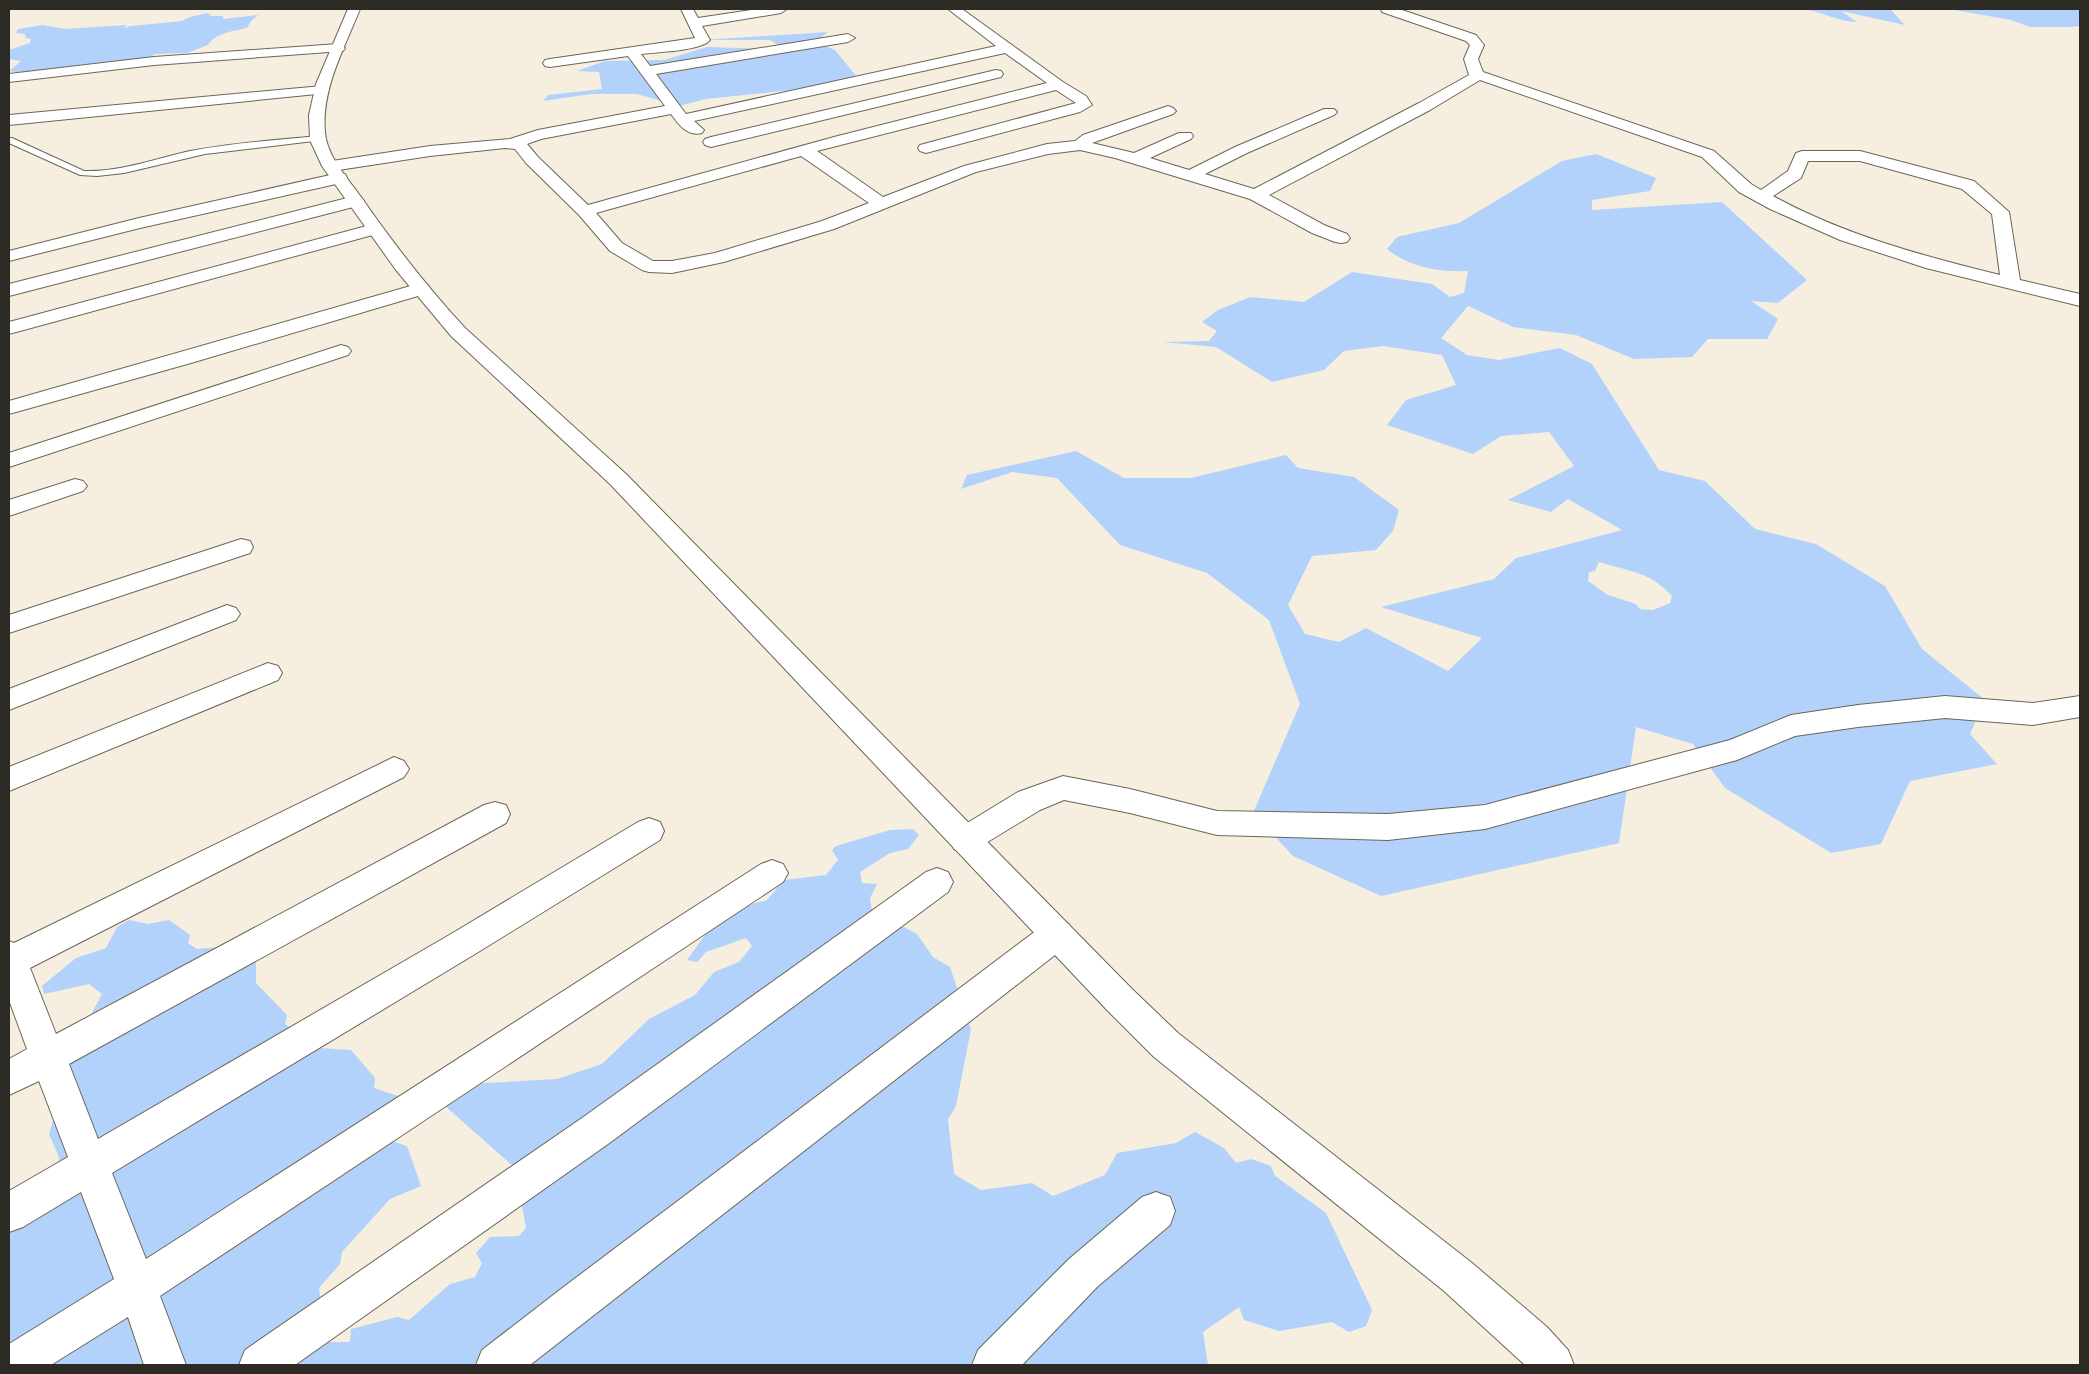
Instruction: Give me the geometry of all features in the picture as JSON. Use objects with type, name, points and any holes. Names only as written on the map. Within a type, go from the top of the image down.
[{"type":"street","points":[[354,9],[322,90],[318,110],[317,132],[335,172],[374,229],[458,332],[618,479],[965,840],[1166,1045],[1458,1277],[1532,1342],[1553,1365]]},
{"type":"street","points":[[550,63],[696,43],[703,40],[687,9]]},
{"type":"street","points":[[695,23],[781,9]]},
{"type":"street","points":[[926,148],[1076,109],[1084,105],[1081,99],[1058,85],[954,9]]},
{"type":"street","points":[[1387,9],[1471,38],[1477,45],[1471,59],[1477,76]]},
{"type":"street","points":[[647,72],[848,38]]},
{"type":"street","points":[[9,78],[154,62],[338,48]]},
{"type":"street","points":[[511,144],[525,138],[556,131],[761,103],[1007,48]]},
{"type":"street","points":[[632,51],[679,114],[732,159]]},
{"type":"street","points":[[711,142],[996,74]]},
{"type":"street","points":[[1256,195],[1442,98],[1479,75],[1708,154],[1746,188],[1761,197],[1846,236],[1934,264],[2080,300]]},
{"type":"street","points":[[586,211],[732,159],[804,151],[840,140],[1058,85]]},
{"type":"street","points":[[9,120],[322,90]]},
{"type":"street","points":[[1080,145],[1089,138],[1168,111]]},
{"type":"street","points":[[1191,175],[1241,150],[1329,112]]},
{"type":"street","points":[[1109,131],[1156,149]]},
{"type":"street","points":[[1135,159],[1185,136]]},
{"type":"street","points":[[9,256],[335,172],[430,151],[504,143],[520,145],[532,160],[586,211],[616,247],[649,266],[672,267],[718,258],[819,227],[970,169],[1048,149],[1080,145],[1135,159],[1256,195],[1341,238]]},
{"type":"street","points":[[804,151],[820,160],[882,204]]},
{"type":"street","points":[[1761,197],[1795,174],[1802,156],[1860,156],[1968,185],[2000,212],[2011,283]]},
{"type":"street","points":[[9,290],[355,201]]},
{"type":"street","points":[[9,328],[374,229]]},
{"type":"street","points":[[9,408],[421,289]]},
{"type":"street","points":[[9,460],[341,351]]},
{"type":"street","points":[[9,508],[75,486]]},
{"type":"street","points":[[9,624],[241,547]]},
{"type":"street","points":[[9,700],[227,614]]},
{"type":"street","points":[[9,779],[268,673]]},
{"type":"street","points":[[965,840],[1029,801],[1063,788],[1130,801],[1217,822],[1388,828],[1485,817],[1737,749],[1791,726],[1858,716],[1945,707],[2033,714],[2080,707]]},
{"type":"street","points":[[165,1365],[137,1288],[9,960],[394,769]]},
{"type":"street","points":[[9,1078],[495,814]]},
{"type":"street","points":[[9,1212],[463,944],[649,831]]},
{"type":"street","points":[[13,1365],[137,1288],[772,873]]},
{"type":"street","points":[[260,1365],[595,1131],[938,882]]},
{"type":"street","points":[[497,1365],[1057,934]]},
{"type":"street","points":[[993,1365],[1083,1273],[1156,1211]]},
{"type":"lane","points":[[9,140],[83,173],[97,175],[116,173],[189,154],[319,138]]},
{"type":"water","points":[[1798,9],[1893,9],[1892,11],[1905,25],[1841,11],[1857,22]]},
{"type":"water","points":[[1949,9],[2080,9],[2080,26],[2030,27],[2011,20]]},
{"type":"water","points":[[208,13],[211,16],[223,16],[223,19],[258,15],[247,28],[220,35],[208,45],[187,53],[156,54],[133,63],[106,67],[95,64],[77,65],[49,73],[16,75],[17,72],[9,71],[21,61],[9,59],[9,50],[30,43],[31,39],[26,38],[25,34],[16,33],[18,29],[43,25],[65,29],[127,25],[123,28],[182,21]]},
{"type":"water","points":[[828,32],[816,42],[835,50],[857,77],[843,85],[706,99],[679,106],[637,94],[591,94],[543,101],[548,95],[602,89],[599,72],[577,71],[605,61],[664,60],[707,47],[773,49],[780,46],[770,40],[710,40],[664,49],[686,41]]},
{"type":"water","points":[[1596,154],[1656,178],[1650,191],[1592,200],[1592,210],[1722,202],[1807,280],[1778,303],[1751,301],[1778,319],[1767,339],[1708,339],[1692,357],[1634,359],[1576,335],[1513,327],[1468,306],[1441,338],[1467,355],[1499,360],[1560,348],[1592,364],[1659,470],[1705,481],[1755,529],[1816,544],[1885,586],[1922,649],[1985,700],[1970,734],[1997,764],[1910,781],[1881,844],[1831,853],[1725,788],[1693,744],[1636,727],[1619,843],[1381,896],[1293,856],[1253,813],[1300,704],[1269,620],[1207,573],[1120,545],[1057,478],[1012,472],[961,489],[967,475],[1076,451],[1124,478],[1191,478],[1286,455],[1298,468],[1354,477],[1399,510],[1393,531],[1376,550],[1312,556],[1288,605],[1305,634],[1339,642],[1366,628],[1448,671],[1482,638],[1381,607],[1494,579],[1516,558],[1622,530],[1568,499],[1551,512],[1508,500],[1574,466],[1549,432],[1501,436],[1473,454],[1387,425],[1406,400],[1456,385],[1442,355],[1383,346],[1344,351],[1324,370],[1272,382],[1216,347],[1163,342],[1209,341],[1217,331],[1202,322],[1218,310],[1250,297],[1304,302],[1352,272],[1432,284],[1450,297],[1464,293],[1468,271],[1446,271],[1425,268],[1406,261],[1387,249],[1397,237],[1459,223],[1562,161]],"holes":[[[1599,562],[1638,573],[1656,582],[1672,596],[1670,603],[1653,610],[1640,609],[1636,604],[1608,595],[1588,581],[1589,572],[1595,571]]]},
{"type":"water","points":[[913,829],[919,835],[908,849],[890,853],[860,872],[862,883],[877,884],[870,898],[872,910],[917,934],[933,957],[950,967],[971,1029],[956,1106],[948,1119],[954,1174],[981,1190],[1032,1183],[1053,1196],[1105,1175],[1117,1153],[1176,1143],[1195,1132],[1224,1148],[1236,1163],[1251,1159],[1271,1166],[1275,1176],[1326,1213],[1372,1310],[1366,1326],[1349,1332],[1332,1322],[1279,1331],[1244,1320],[1239,1307],[1203,1332],[1208,1365],[9,1365],[9,1205],[55,1189],[59,1157],[49,1134],[78,1039],[102,994],[89,984],[44,994],[42,986],[76,958],[106,948],[117,927],[129,920],[148,924],[169,920],[190,935],[188,943],[197,949],[233,946],[256,962],[256,983],[287,1015],[285,1024],[319,1048],[351,1050],[375,1078],[374,1088],[401,1097],[380,1137],[407,1146],[421,1186],[390,1199],[342,1252],[340,1264],[319,1288],[325,1342],[350,1342],[351,1329],[397,1317],[409,1320],[450,1284],[475,1277],[482,1263],[476,1253],[490,1237],[519,1236],[526,1228],[515,1168],[445,1106],[452,1085],[557,1079],[602,1064],[649,1019],[695,995],[714,972],[739,962],[752,946],[746,938],[706,952],[697,962],[687,960],[705,935],[704,918],[767,900],[784,880],[826,875],[838,860],[832,850],[836,846],[890,830]]}]
